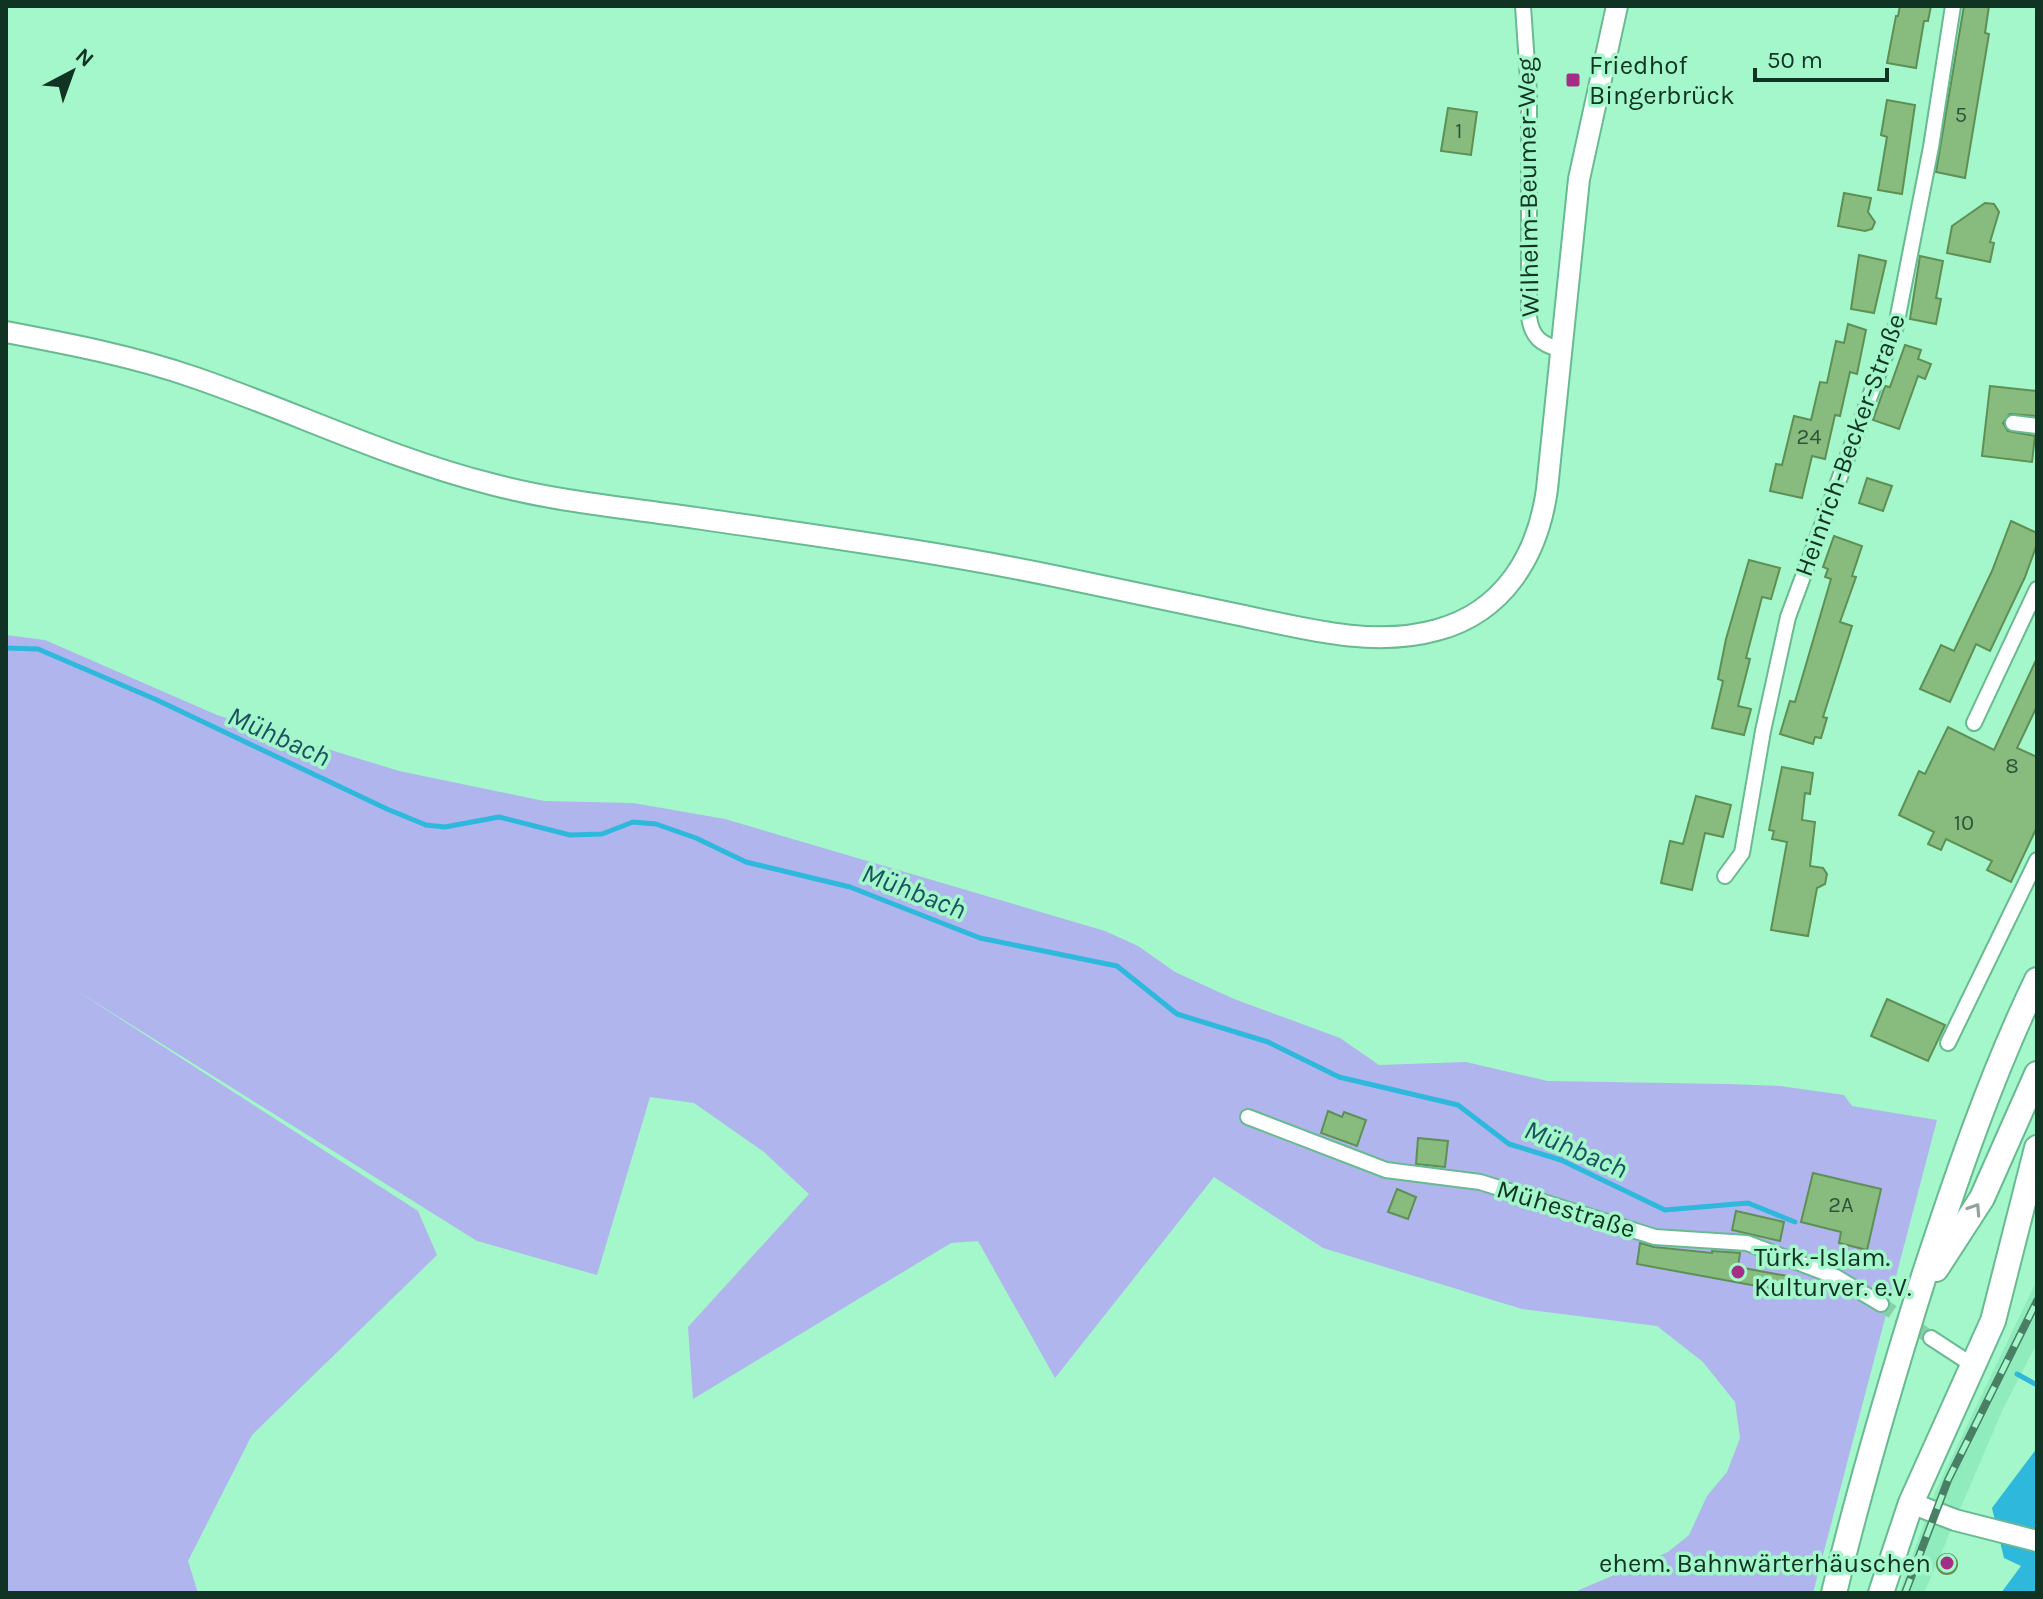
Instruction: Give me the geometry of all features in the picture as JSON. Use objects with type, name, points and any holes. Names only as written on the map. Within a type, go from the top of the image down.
[{"type":"main road","points":[[6,332],[141,360],[438,470],[531,493],[911,549],[1332,633],[1397,636],[1427,633],[1469,618],[1498,597],[1524,565],[1536,539],[1544,509],[1579,179],[1617,6]]},
{"type":"main road","points":[[1834,1593],[1868,1455],[1951,1193],[2037,980]]},
{"type":"main road","points":[[1918,1297],[1982,1198],[2037,1074]]},
{"type":"main road","points":[[1881,1593],[1911,1503],[1993,1321],[2037,1148]]},
{"type":"main road","points":[[1911,1503],[1955,1520],[2037,1541]]},
{"type":"street","name":"Wilhelm-Beumer-Weg","points":[[1523,6],[1529,94],[1529,317],[1532,333],[1539,342],[1561,350]]},
{"type":"street","name":"Heinrich-Becker-Straße","points":[[1725,876],[1742,853],[1763,731],[1788,617],[1896,326],[1931,147],[1953,6]]},
{"type":"street","points":[[2013,423],[2037,426]]},
{"type":"street","points":[[1974,723],[2037,589]]},
{"type":"street","points":[[1948,1043],[2037,860]]},
{"type":"street","name":"Mühestraße","points":[[1248,1117],[1386,1170],[1480,1182],[1655,1237],[1747,1243],[1836,1277],[1881,1304]]},
{"type":"street","points":[[1931,1338],[1974,1366]]},
{"type":"shaded area","points":[[6,635],[45,640],[217,715],[399,771],[544,801],[633,803],[725,819],[1105,931],[1138,946],[1175,972],[1234,999],[1340,1038],[1379,1065],[1466,1062],[1548,1081],[1780,1086],[1844,1095],[1852,1106],[1937,1120],[1813,1593],[1572,1593],[1668,1552],[1689,1535],[1707,1496],[1727,1472],[1740,1438],[1735,1402],[1703,1362],[1657,1326],[1522,1309],[1323,1248],[1214,1177],[1055,1378],[978,1241],[951,1243],[693,1399],[688,1327],[809,1194],[764,1152],[694,1103],[650,1097],[597,1275],[477,1241],[74,989],[418,1211],[437,1255],[252,1435],[188,1561],[198,1593],[6,1593]]},
{"type":"shaded area","points":[[2037,1280],[2037,1343],[2003,1409],[1924,1593],[1899,1593],[1936,1490]]},
{"type":"shaded area","points":[[2037,1448],[2037,1593],[2001,1593],[2021,1566],[2004,1558],[1992,1508]]},
{"type":"building","points":[[1900,6],[1931,6],[1928,21],[1924,21],[1916,68],[1887,63]]},
{"type":"building","points":[[1964,6],[1989,6],[1985,33],[1989,34],[1965,178],[1936,172]]},
{"type":"building","points":[[1887,100],[1915,105],[1902,194],[1878,190],[1887,137],[1881,135]]},
{"type":"building","points":[[1448,108],[1477,112],[1471,155],[1441,151]]},
{"type":"building","points":[[1844,193],[1871,198],[1868,212],[1875,222],[1872,229],[1865,231],[1838,226]]},
{"type":"building","points":[[1985,203],[1994,204],[1999,212],[1990,242],[1994,243],[1990,262],[1947,253],[1952,226]]},
{"type":"building","points":[[1859,255],[1886,261],[1874,313],[1851,309]]},
{"type":"building","points":[[1920,256],[1943,261],[1936,298],[1941,299],[1936,324],[1910,319]]},
{"type":"building","points":[[1848,324],[1866,330],[1857,374],[1850,372],[1840,416],[1835,415],[1825,459],[1812,456],[1802,498],[1770,491],[1776,464],[1782,465],[1794,416],[1811,420],[1820,382],[1827,383],[1836,341],[1844,343]]},
{"type":"building","points":[[1905,345],[1921,350],[1918,359],[1931,364],[1925,379],[1918,376],[1899,429],[1873,420],[1885,386],[1890,387]]},
{"type":"building","points":[[1990,386],[2037,391],[2037,416],[2010,414],[2003,423],[2008,431],[2035,436],[2032,462],[1982,456]]},
{"type":"building","points":[[1867,478],[1892,486],[1883,511],[1859,503]]},
{"type":"building","points":[[2011,521],[2037,533],[2037,544],[1990,651],[1976,644],[1950,702],[1920,689],[1941,645],[1954,651],[1992,571]]},
{"type":"building","points":[[1834,536],[1862,546],[1852,576],[1856,577],[1840,622],[1852,626],[1823,717],[1827,718],[1821,738],[1815,737],[1813,744],[1780,734],[1790,701],[1795,702],[1831,579],[1825,577],[1828,569],[1823,567]]},
{"type":"building","points":[[1749,560],[1780,568],[1771,599],[1762,597],[1746,658],[1750,659],[1738,706],[1751,709],[1744,735],[1712,728],[1723,681],[1718,679],[1726,639]]},
{"type":"building","points":[[2037,658],[2037,706],[2017,748],[2037,757],[2037,827],[2011,882],[1987,870],[1992,861],[1946,839],[1941,850],[1928,844],[1934,832],[1899,815],[1919,771],[1925,774],[1948,727],[1994,750]]},
{"type":"building","points":[[1782,767],[1813,773],[1810,794],[1805,793],[1802,820],[1815,822],[1810,866],[1823,868],[1827,874],[1825,884],[1817,888],[1808,936],[1771,930],[1787,842],[1772,839],[1774,831],[1769,830]]},
{"type":"building","points":[[1696,796],[1731,805],[1723,837],[1705,833],[1692,890],[1661,883],[1670,841],[1683,844]]},
{"type":"building","points":[[1887,999],[1945,1025],[1928,1061],[1871,1036]]},
{"type":"building","points":[[1328,1111],[1342,1117],[1344,1112],[1366,1120],[1357,1146],[1321,1133]]},
{"type":"building","points":[[1418,1138],[1448,1141],[1445,1167],[1416,1164]]},
{"type":"building","points":[[1813,1173],[1881,1189],[1867,1250],[1839,1243],[1841,1232],[1801,1222]]},
{"type":"building","points":[[1397,1189],[1416,1197],[1408,1219],[1388,1212]]},
{"type":"building","points":[[1736,1211],[1784,1222],[1780,1241],[1732,1230]]},
{"type":"building","points":[[1640,1243],[1712,1253],[1740,1253],[1738,1267],[1798,1278],[1795,1293],[1637,1264]]},
{"type":"building","name":"ehem. Bahnwärterhäuschen","points":[[1947,1554],[1954,1557],[1957,1564],[1954,1571],[1947,1574],[1940,1571],[1937,1564],[1940,1557]]},
{"type":"waterway","name":"Mühbach","points":[[6,648],[38,649],[157,700],[426,825],[445,827],[499,817],[570,835],[602,834],[633,822],[656,824],[696,838],[746,862],[850,887],[980,938],[1117,966],[1177,1014],[1268,1042],[1339,1077],[1458,1105],[1509,1144],[1561,1160],[1665,1210],[1748,1203],[1795,1222]]},
{"type":"waterway","name":"Mühbach","points":[[2017,1374],[2037,1385]]},
{"type":"tunnel","points":[[1881,1304],[1931,1338]]},
{"type":"railway","points":[[1905,1593],[1948,1480],[2037,1301]]},
{"type":"place","name":"Friedhof Bingerbrück","points":[[1573,80]]},
{"type":"place","name":"Türk.-Islam. Kulturver. e.V.","points":[[1738,1272]]},
{"type":"place","name":"ehem. Bahnwärterhäuschen","points":[[1947,1563]]}]
